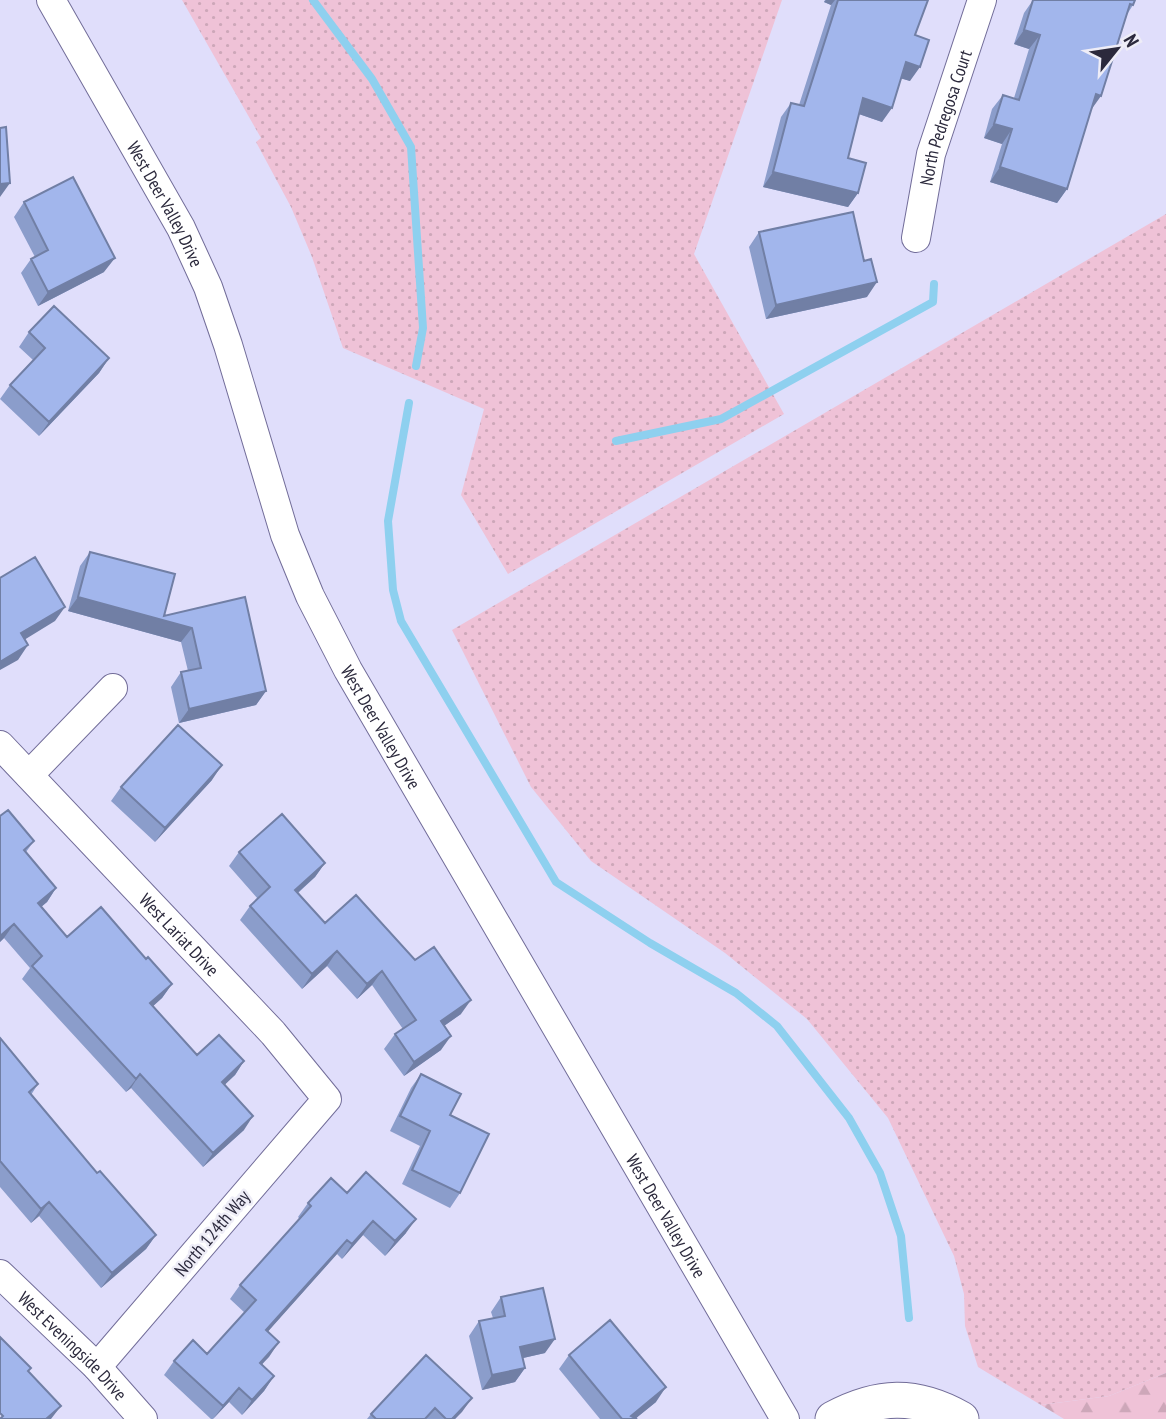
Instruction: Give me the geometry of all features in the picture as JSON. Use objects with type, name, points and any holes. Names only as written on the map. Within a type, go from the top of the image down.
[{"type":"main road","points":[[833,1419],[869,1403],[909,1400],[932,1405],[961,1419]]},
{"type":"street","name":"West Deer Valley Drive","points":[[51,0],[181,228],[208,287],[285,535],[310,596],[348,670],[786,1419]]},
{"type":"street","name":"North Pedregosa Court","points":[[916,237],[931,153],[982,0]]},
{"type":"street","points":[[29,775],[113,688]]},
{"type":"street","name":"West Lariat Drive","points":[[0,745],[273,1032],[327,1098]]},
{"type":"street","name":"North 124th Way","points":[[97,1367],[327,1098]]},
{"type":"street","name":"West Eveningside Drive","points":[[0,1274],[97,1367],[144,1419]]},
{"type":"green space","points":[[182,0],[782,0],[694,254],[784,414],[508,574],[461,495],[484,409],[343,348],[312,257],[291,207],[256,142],[261,138]]},
{"type":"green space","points":[[1166,214],[1166,1373],[1109,1396],[1041,1405],[978,1367],[965,1326],[964,1294],[954,1256],[888,1118],[807,1019],[725,953],[591,861],[531,787],[452,630]]},
{"type":"green space","points":[[1166,1373],[1166,1419],[1064,1419],[1041,1405],[1109,1396]]},
{"type":"building","points":[[838,0],[928,0],[915,35],[929,40],[920,67],[906,62],[892,108],[863,98],[848,158],[866,163],[858,193],[773,172],[791,103],[804,106]]},
{"type":"building","points":[[1033,0],[1135,0],[1133,5],[1130,4],[1101,96],[1096,94],[1067,189],[1000,167],[1012,129],[994,124],[1003,95],[1019,100],[1040,35],[1024,30]]},
{"type":"building","points":[[6,127],[10,183],[0,184],[0,128]]},
{"type":"building","points":[[73,177],[115,258],[48,292],[31,259],[48,250],[24,202]]},
{"type":"building","points":[[853,212],[864,261],[871,259],[877,282],[776,305],[759,232]]},
{"type":"building","points":[[54,306],[109,358],[49,422],[10,385],[45,348],[29,332]]},
{"type":"building","points":[[90,552],[175,574],[164,616],[245,597],[266,691],[189,709],[181,672],[201,668],[192,628],[78,597]]},
{"type":"building","points":[[35,557],[65,607],[21,633],[28,645],[0,662],[0,578]]},
{"type":"building","points":[[178,725],[222,765],[165,828],[121,787]]},
{"type":"building","points":[[8,810],[34,841],[24,850],[56,888],[38,903],[67,937],[101,907],[146,959],[148,957],[172,984],[150,1003],[197,1055],[219,1035],[244,1061],[222,1082],[253,1116],[213,1153],[140,1074],[136,1079],[32,966],[42,956],[14,924],[0,936],[0,816]]},
{"type":"building","points":[[282,814],[325,863],[295,890],[325,923],[356,895],[415,960],[434,947],[471,1000],[441,1021],[451,1036],[414,1062],[395,1034],[416,1020],[382,971],[367,984],[337,951],[312,974],[250,906],[270,887],[239,852]]},
{"type":"building","points":[[0,1038],[38,1084],[29,1092],[97,1173],[100,1171],[156,1235],[112,1273],[49,1202],[41,1209],[0,1161]]},
{"type":"building","points":[[421,1074],[461,1094],[450,1115],[489,1134],[460,1193],[412,1170],[430,1131],[400,1116]]},
{"type":"building","points":[[366,1172],[416,1219],[395,1241],[373,1221],[352,1244],[347,1240],[266,1330],[279,1342],[260,1363],[274,1376],[252,1400],[239,1388],[223,1406],[174,1361],[193,1340],[207,1354],[256,1300],[240,1285],[311,1206],[308,1203],[331,1178],[347,1193]]},
{"type":"building","points":[[543,1288],[555,1339],[520,1347],[525,1368],[492,1375],[479,1321],[505,1316],[501,1297]]},
{"type":"building","points":[[610,1320],[666,1387],[631,1416],[637,1419],[622,1419],[569,1355]]},
{"type":"building","points":[[0,1337],[31,1368],[28,1371],[61,1406],[46,1419],[0,1419],[3,1416],[0,1413]]},
{"type":"building","points":[[426,1355],[472,1398],[452,1419],[446,1419],[435,1408],[425,1419],[376,1419],[371,1414]]},
{"type":"waterway","points":[[313,0],[372,79],[411,147],[423,328],[416,366]]},
{"type":"waterway","points":[[616,441],[721,419],[933,302],[934,284]]},
{"type":"waterway","points":[[409,403],[388,521],[393,590],[401,621],[556,882],[650,943],[736,993],[777,1026],[849,1118],[880,1173],[901,1236],[909,1318]]}]
